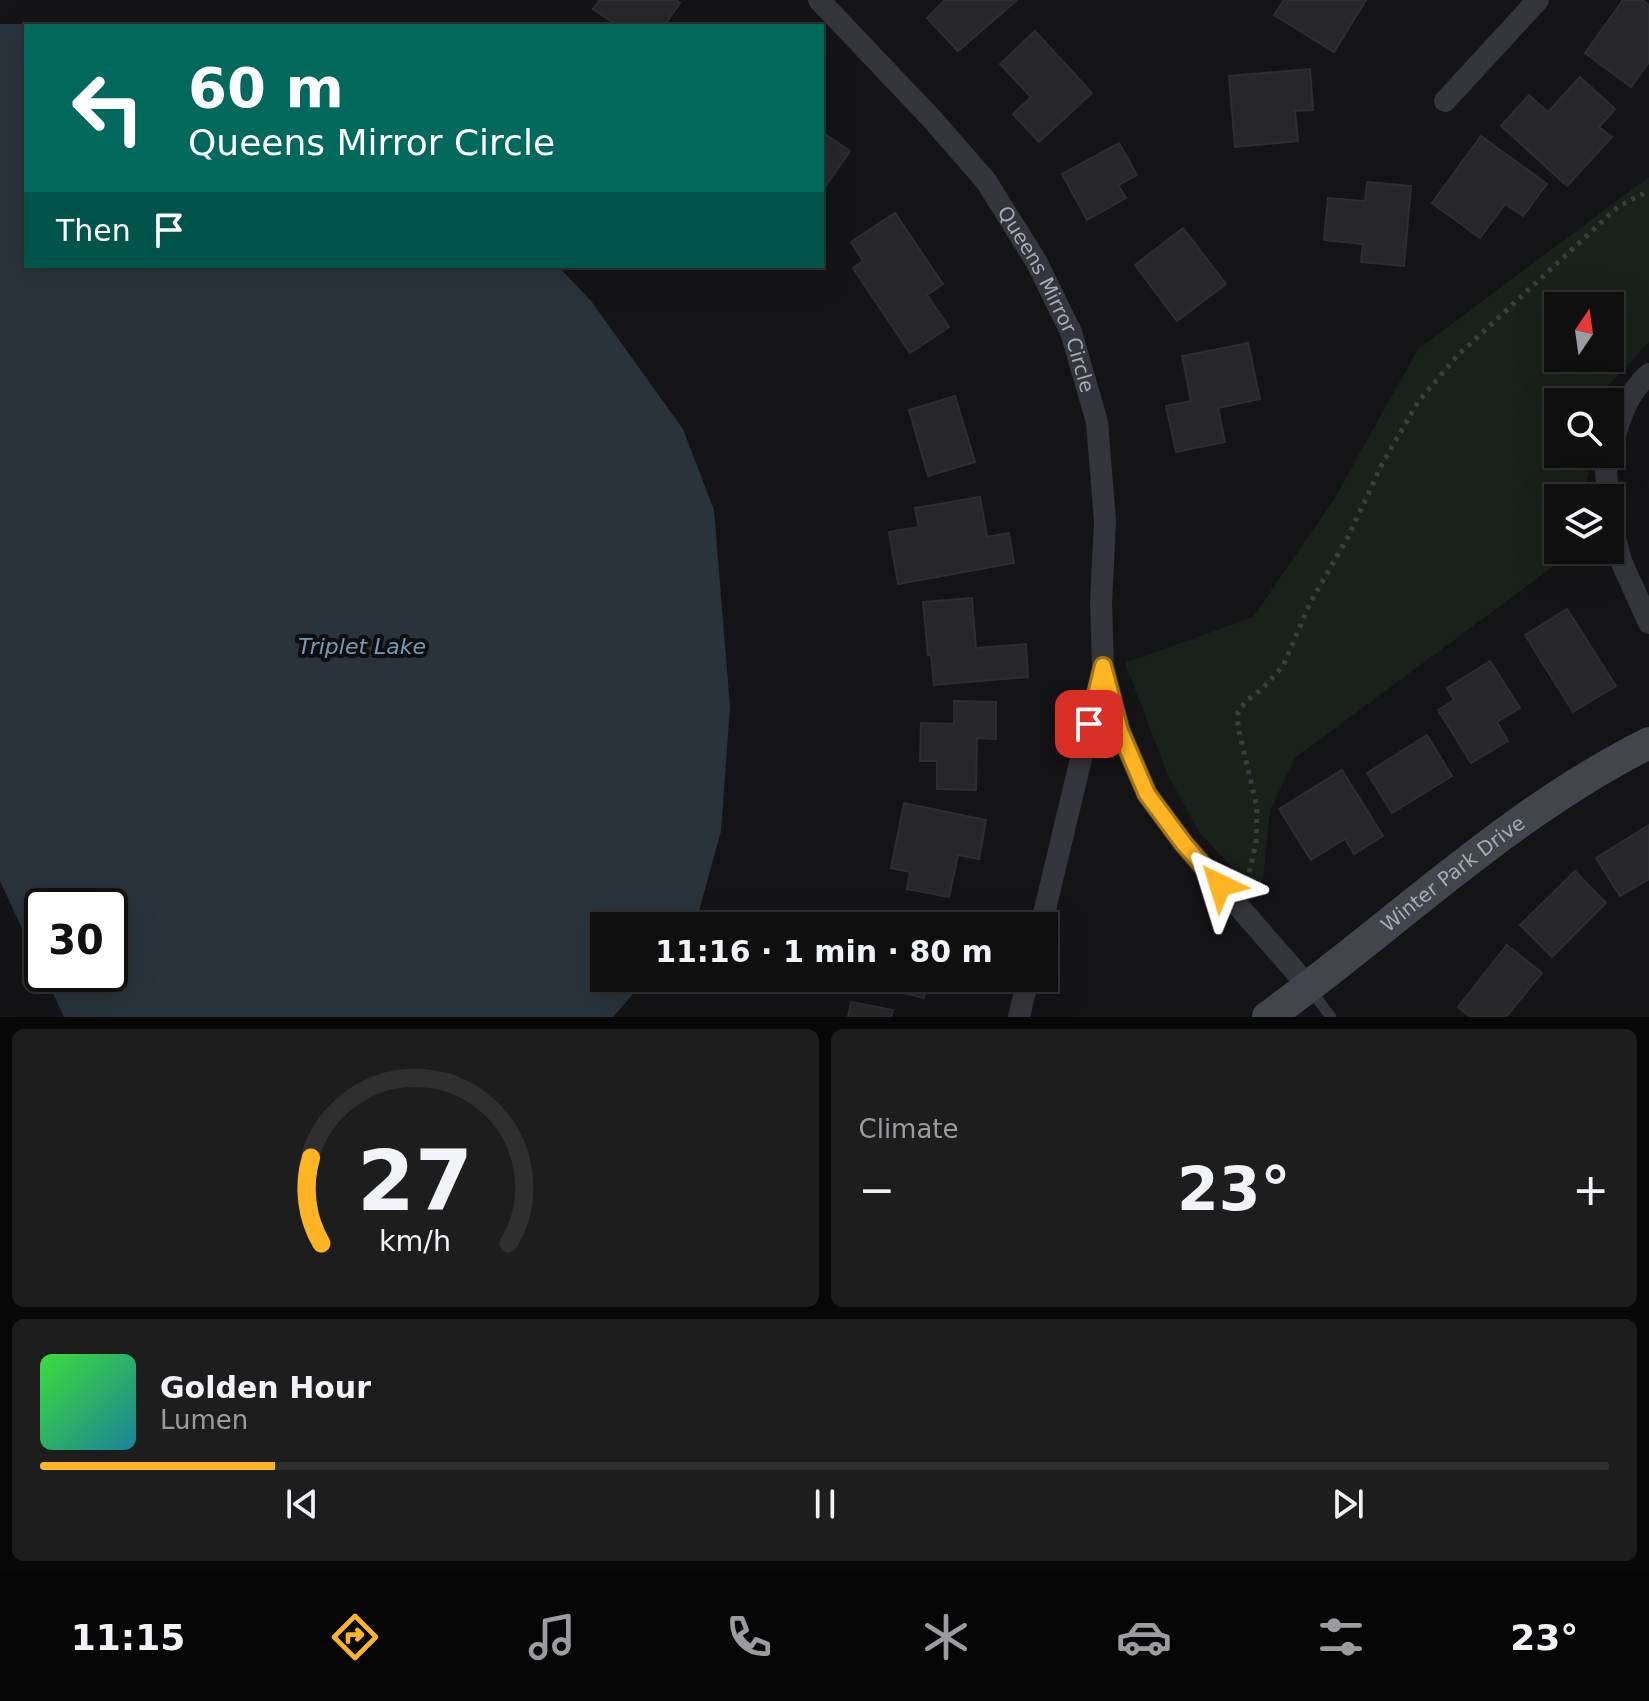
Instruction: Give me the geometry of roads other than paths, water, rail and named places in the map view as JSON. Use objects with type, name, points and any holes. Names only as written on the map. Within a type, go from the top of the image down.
[{"type":"street","name":"Queens Mirror Circle","points":[[819,0],[986,181],[1036,261],[1071,332],[1097,422],[1105,521],[1101,603],[1103,666],[1120,731],[1147,794],[1184,844],[1309,987]]},
{"type":"street","points":[[1445,101],[1538,0]]},
{"type":"street","points":[[1624,409],[1641,381],[1649,374]]},
{"type":"street","points":[[1622,564],[1649,623]]},
{"type":"street","name":"Queens Mirror Circle","points":[[1044,912],[1103,666]]},
{"type":"street","name":"Winter Park Drive","points":[[1268,1017],[1556,796],[1649,743]]},
{"type":"street","points":[[1019,1017],[1025,992]]},
{"type":"lane","points":[[1309,987],[1331,1017]]},
{"type":"water","name":"Triplet Lake","points":[[0,24],[24,24],[24,268],[560,268],[591,301],[683,429],[714,510],[730,707],[721,831],[699,912],[590,912],[590,992],[635,992],[613,1017],[64,1017],[52,992],[128,992],[128,888],[24,888],[24,932],[0,881]]}]
